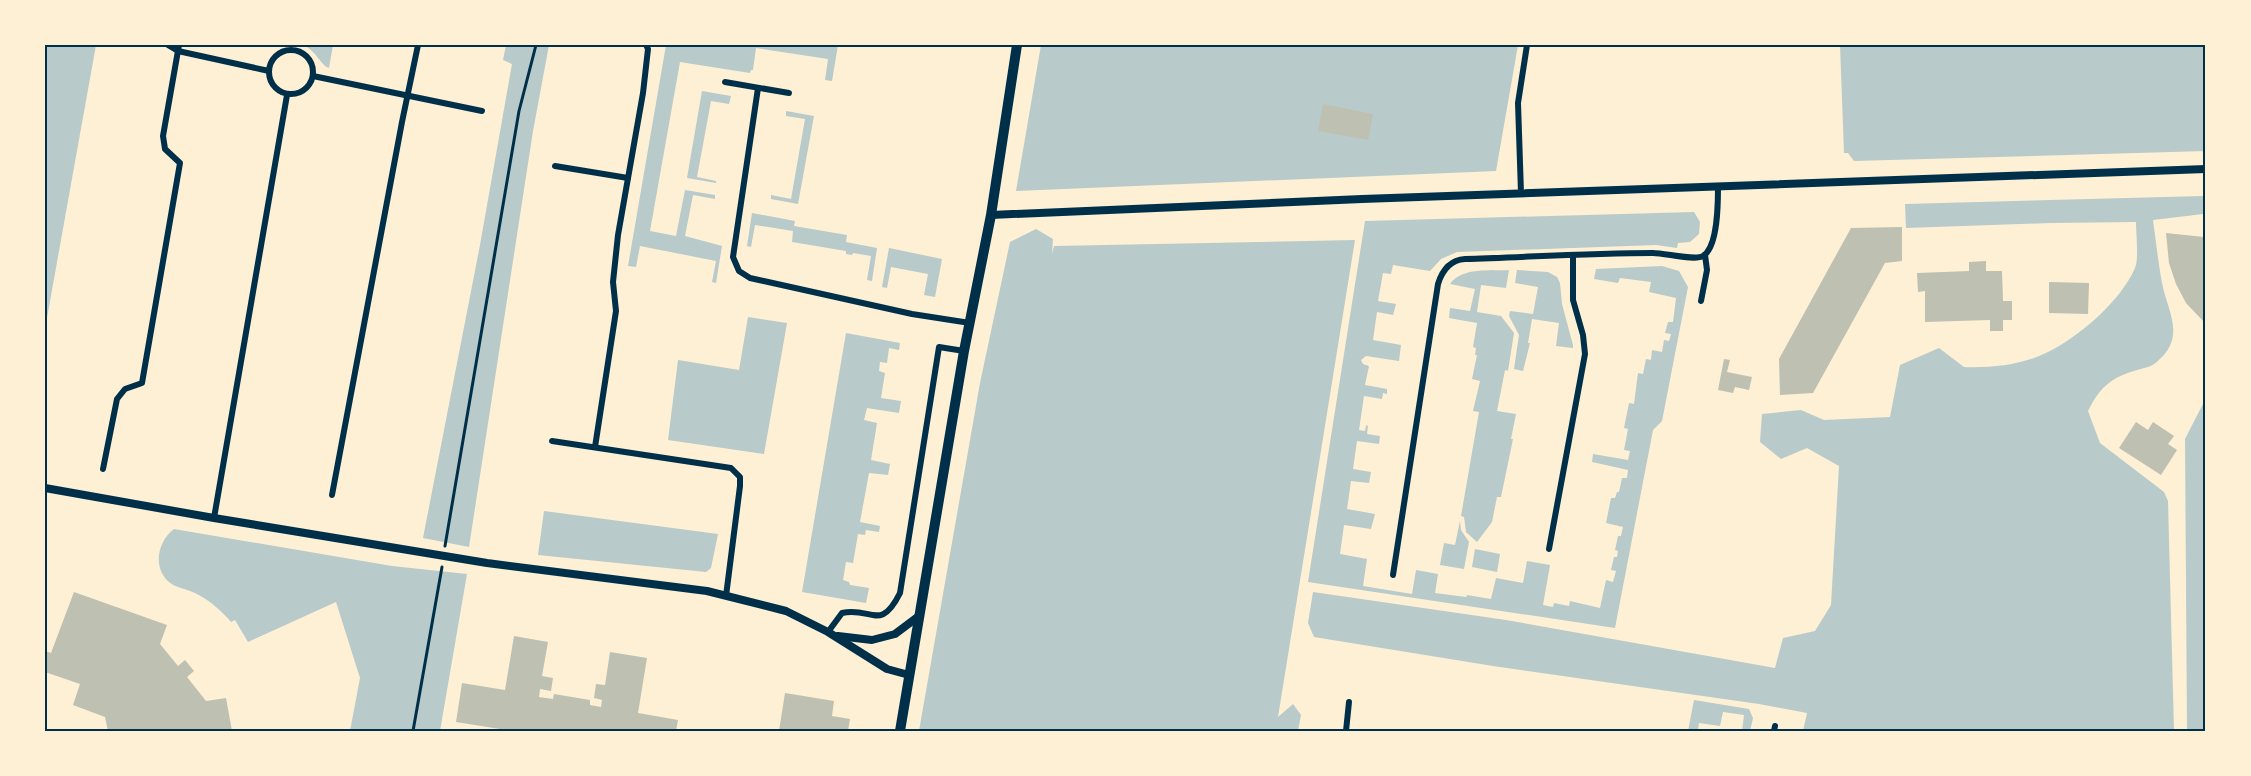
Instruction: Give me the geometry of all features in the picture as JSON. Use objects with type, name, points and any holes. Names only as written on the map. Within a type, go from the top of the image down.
[{"type":"main road","points":[[900,731],[964,351],[991,215],[1017,45]]},
{"type":"street","points":[[168,45],[268,70]]},
{"type":"street","points":[[332,495],[418,45]]},
{"type":"street","points":[[596,447],[616,310],[613,282],[618,235],[643,93],[648,49],[646,45]]},
{"type":"street","points":[[1521,193],[1518,103],[1527,45]]},
{"type":"street","points":[[103,469],[117,399],[125,388],[142,383],[180,163],[165,149],[163,136],[179,48]]},
{"type":"street","points":[[286,50],[293,50],[306,56],[311,62],[313,75],[307,88],[294,95],[287,95],[275,89],[268,70],[274,57],[286,50]]},
{"type":"street","points":[[313,75],[482,111]]},
{"type":"street","points":[[725,82],[789,93]]},
{"type":"street","points":[[758,88],[733,257],[739,271],[744,275],[761,280],[912,314],[970,323]]},
{"type":"street","points":[[214,518],[287,95]]},
{"type":"street","points":[[555,166],[628,178]]},
{"type":"street","points":[[991,215],[1521,193],[2206,169]]},
{"type":"street","points":[[1393,575],[1438,284],[1442,273],[1460,259],[1654,253],[1697,258],[1705,255],[1712,246],[1717,218],[1718,187]]},
{"type":"street","points":[[1549,549],[1584,354],[1583,335],[1574,300],[1573,255]]},
{"type":"street","points":[[1701,301],[1707,270],[1705,255]]},
{"type":"street","points":[[832,634],[842,613],[879,615],[890,610],[900,593],[939,347],[964,351]]},
{"type":"street","points":[[552,441],[731,468],[740,477],[726,596]]},
{"type":"street","points":[[45,488],[487,562],[706,591],[786,611],[832,634],[887,669],[909,675]]},
{"type":"street","points":[[832,634],[872,640],[895,634],[919,616]]},
{"type":"street","points":[[1346,731],[1349,702]]},
{"type":"path","points":[[444,554],[519,111],[536,45]]},
{"type":"path","points":[[413,731],[442,565]]},
{"type":"shaded area","points":[[45,45],[96,45],[45,329]]},
{"type":"shaded area","points":[[303,45],[333,45],[329,68],[312,51]]},
{"type":"shaded area","points":[[506,45],[549,45],[533,131],[469,547],[423,538],[480,245],[512,64],[503,60]]},
{"type":"shaded area","points":[[666,45],[838,45],[832,81],[825,80],[828,59],[756,48],[753,70],[750,73],[680,62],[650,231],[676,236],[685,190],[715,195],[715,199],[693,195],[685,236],[722,246],[716,283],[712,282],[716,261],[640,246],[636,267],[628,266]]},
{"type":"shaded area","points":[[1041,45],[1518,45],[1496,171],[1016,191]]},
{"type":"shaded area","points":[[1840,45],[2206,45],[2206,151],[1854,161],[1848,153],[1844,153]]},
{"type":"shaded area","points":[[702,91],[731,96],[729,104],[711,101],[697,177],[716,181],[716,183],[687,178]]},
{"type":"shaded area","points":[[786,111],[814,116],[798,204],[771,199],[771,195],[791,199],[805,119],[786,116]]},
{"type":"shaded area","points":[[2203,196],[2203,214],[2153,220],[2162,283],[2172,321],[2172,339],[2169,347],[2163,356],[2152,365],[2119,377],[2105,386],[2088,411],[2100,443],[2164,492],[2168,501],[2174,731],[1803,731],[1807,713],[1314,637],[1308,623],[1313,592],[1506,620],[1775,668],[1783,638],[1815,631],[1831,605],[1839,466],[1807,448],[1781,459],[1760,442],[1762,414],[1801,410],[1824,420],[1890,417],[1900,365],[1939,348],[1964,367],[2006,365],[2046,353],[2072,338],[2109,306],[2135,268],[2136,222],[1906,228],[1905,204]]},
{"type":"shaded area","points":[[1694,212],[1700,222],[1699,234],[1690,242],[1678,243],[1677,248],[1656,245],[1457,252],[1441,259],[1430,271],[1393,265],[1391,274],[1383,273],[1378,301],[1396,304],[1393,315],[1377,312],[1373,340],[1401,345],[1399,361],[1366,356],[1361,360],[1363,364],[1369,366],[1365,385],[1387,389],[1387,394],[1383,393],[1382,399],[1364,396],[1359,430],[1365,431],[1366,425],[1368,426],[1367,434],[1380,436],[1379,444],[1357,441],[1353,469],[1371,472],[1369,483],[1351,481],[1347,509],[1375,514],[1371,529],[1344,525],[1340,554],[1367,559],[1363,586],[1412,594],[1416,570],[1438,574],[1435,593],[1491,599],[1496,578],[1523,583],[1527,561],[1550,565],[1543,605],[1553,607],[1554,603],[1569,606],[1570,601],[1600,608],[1606,580],[1613,582],[1616,571],[1611,570],[1614,557],[1617,557],[1618,551],[1615,550],[1618,536],[1621,536],[1623,527],[1606,523],[1611,498],[1615,498],[1619,492],[1622,478],[1627,478],[1628,470],[1592,462],[1593,454],[1628,460],[1630,451],[1624,450],[1628,429],[1624,428],[1629,403],[1634,404],[1638,373],[1643,374],[1646,359],[1651,360],[1652,350],[1662,352],[1664,340],[1669,341],[1671,334],[1665,333],[1668,322],[1673,322],[1676,298],[1649,292],[1651,282],[1620,278],[1618,283],[1594,279],[1596,269],[1662,266],[1679,271],[1688,287],[1662,421],[1653,430],[1615,628],[1308,582],[1365,221]]},
{"type":"shaded area","points":[[752,213],[795,221],[794,226],[847,235],[846,242],[877,248],[872,281],[867,280],[871,256],[846,254],[846,251],[792,242],[793,231],[755,225],[751,247],[747,246]]},
{"type":"shaded area","points":[[1036,229],[1053,239],[1052,254],[1054,246],[1355,240],[1278,717],[1293,704],[1301,715],[1298,731],[919,731],[980,383],[1010,242]]},
{"type":"shaded area","points":[[889,248],[942,259],[935,297],[924,295],[928,274],[891,267],[887,288],[882,287]]},
{"type":"shaded area","points":[[1509,270],[1506,288],[1481,285],[1477,312],[1501,316],[1514,333],[1508,371],[1505,370],[1497,411],[1516,414],[1501,497],[1497,497],[1492,522],[1477,542],[1466,532],[1464,517],[1461,516],[1479,412],[1473,411],[1480,381],[1472,379],[1477,355],[1475,355],[1476,348],[1473,347],[1477,323],[1449,318],[1450,308],[1470,311],[1475,289],[1450,284],[1469,272]]},
{"type":"shaded area","points":[[1517,270],[1548,272],[1557,277],[1573,345],[1573,348],[1556,346],[1559,323],[1532,319],[1528,343],[1530,343],[1523,371],[1514,369],[1519,335],[1509,316],[1510,311],[1533,314],[1538,287],[1515,283]]},
{"type":"shaded area","points":[[748,317],[787,323],[764,454],[668,440],[678,360],[739,370]]},
{"type":"shaded area","points":[[846,333],[900,343],[899,350],[889,348],[887,363],[880,362],[879,371],[885,373],[881,398],[901,401],[899,413],[867,408],[864,420],[877,423],[871,460],[890,464],[888,475],[869,473],[860,522],[880,526],[879,532],[866,530],[865,535],[858,534],[853,563],[846,562],[843,580],[849,582],[850,585],[869,588],[866,603],[802,592]]},
{"type":"shaded area","points":[[2206,398],[2206,731],[2187,731],[2185,439]]},
{"type":"shaded area","points":[[544,511],[718,534],[711,568],[706,572],[538,555]]},
{"type":"shaded area","points":[[1460,521],[1461,530],[1469,542],[1464,569],[1440,565],[1444,543],[1455,545]]},
{"type":"shaded area","points":[[174,529],[392,566],[467,574],[440,731],[350,731],[360,678],[336,602],[248,642],[235,620],[231,622],[205,599],[172,584],[164,576],[160,569],[159,554],[164,540]]},
{"type":"shaded area","points":[[1475,549],[1500,554],[1497,572],[1472,567]]},
{"type":"shaded area","points":[[1694,700],[1749,709],[1753,718],[1750,731],[1742,731],[1744,715],[1723,712],[1720,726],[1699,723],[1698,731],[1688,731]]},
{"type":"building","points":[[1323,104],[1373,114],[1368,140],[1318,131]]},
{"type":"building","points":[[1902,227],[1902,261],[1885,263],[1813,393],[1780,395],[1779,359],[1851,228]]},
{"type":"building","points":[[2166,233],[2204,237],[2206,245],[2206,324],[2186,303],[2176,284],[2169,263]]},
{"type":"building","points":[[1986,261],[1986,271],[2002,271],[2003,301],[2012,301],[2012,320],[2003,320],[2003,331],[1990,331],[1990,320],[1925,322],[1925,291],[1918,292],[1917,273],[1969,271],[1969,262]]},
{"type":"building","points":[[2049,282],[2089,283],[2088,314],[2049,313]]},
{"type":"building","points":[[1724,359],[1730,360],[1727,372],[1752,377],[1749,390],[1735,387],[1733,393],[1718,390]]},
{"type":"building","points":[[2136,422],[2148,430],[2153,422],[2174,436],[2168,444],[2177,450],[2161,475],[2119,448]]},
{"type":"building","points":[[74,592],[167,625],[160,644],[178,666],[185,660],[194,671],[187,677],[206,701],[226,698],[232,731],[108,731],[105,717],[73,705],[80,684],[45,672],[45,651],[51,653]]},
{"type":"building","points":[[514,636],[548,642],[542,676],[553,678],[551,691],[540,689],[539,697],[553,699],[554,694],[590,700],[590,705],[601,707],[602,700],[594,698],[596,684],[605,685],[610,652],[647,658],[638,713],[678,720],[676,731],[499,731],[500,729],[456,722],[462,683],[505,690]]},
{"type":"building","points":[[785,693],[834,701],[832,716],[850,719],[848,731],[779,731]]}]
